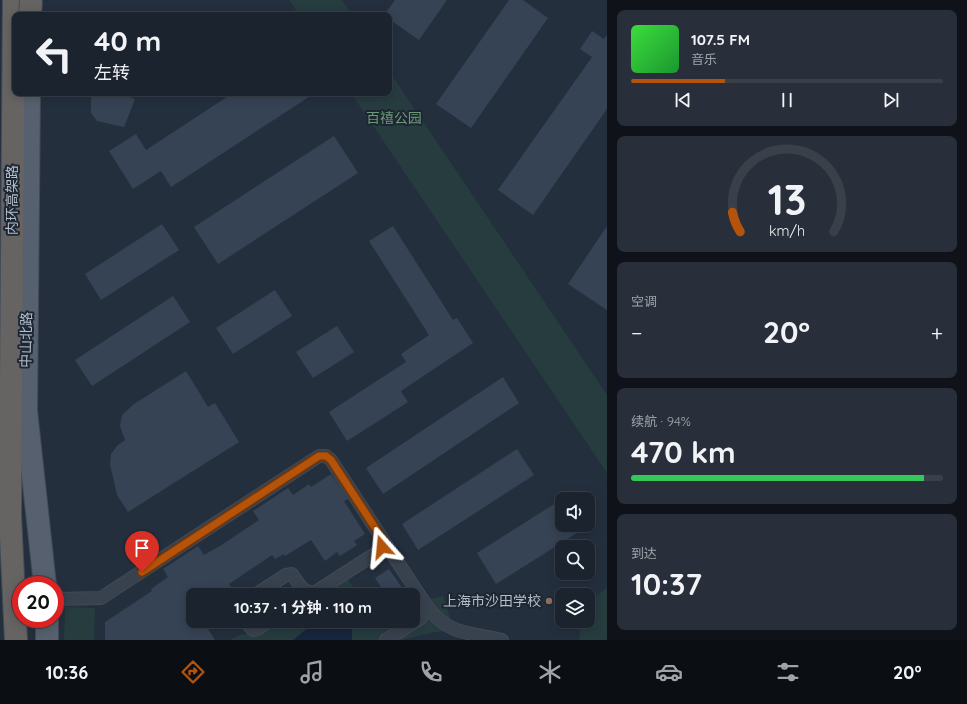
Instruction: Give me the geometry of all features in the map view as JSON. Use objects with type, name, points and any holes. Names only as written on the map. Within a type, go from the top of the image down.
[{"type":"highway","name":"内环高架路","points":[[14,0],[14,12]]},
{"type":"highway","points":[[30,12],[31,0]]},
{"type":"highway","name":"内环高架路","points":[[13,96],[10,515],[16,640]]},
{"type":"highway","points":[[12,178],[21,96]]},
{"type":"main road","name":"中山北路","points":[[29,96],[26,411],[44,576]]},
{"type":"main road","points":[[47,628],[47,640]]},
{"type":"lane","points":[[64,599],[101,598],[319,456],[326,456],[331,460],[434,617],[459,632],[502,640]]},
{"type":"lane","points":[[378,552],[382,547],[383,540]]},
{"type":"lane","points":[[322,588],[378,552],[385,550],[391,552]]},
{"type":"lane","points":[[266,588],[286,575],[292,574],[301,588]]},
{"type":"lane","points":[[421,618],[426,605]]},
{"type":"lane","points":[[386,640],[421,618],[434,617]]},
{"type":"lane","points":[[250,628],[253,630],[260,628]]},
{"type":"green space","points":[[289,0],[342,0],[350,12],[297,12]]},
{"type":"green space","name":"百禧公园","points":[[392,75],[607,395],[607,473],[353,96],[392,96]]},
{"type":"green space","points":[[348,579],[354,588],[335,588]]},
{"type":"green space","points":[[607,587],[607,640],[579,640],[580,628],[595,628],[595,598]]},
{"type":"green space","points":[[443,596],[454,630],[430,633],[402,640],[230,640],[239,635],[247,634],[252,628],[420,628],[420,601]]},
{"type":"green space","points":[[65,607],[95,608],[94,640],[64,640]]},
{"type":"water","points":[[308,628],[352,628],[352,640],[293,640]]},
{"type":"building","points":[[395,0],[447,0],[419,40],[392,21],[392,12],[386,12]]},
{"type":"building","points":[[509,0],[523,0],[548,18],[471,128],[436,104]]},
{"type":"building","points":[[592,31],[604,39],[607,35],[607,109],[533,215],[498,190],[592,57],[580,49]]},
{"type":"building","points":[[91,96],[129,96],[135,99],[124,127],[97,121],[91,113]]},
{"type":"building","points":[[228,96],[310,96],[171,187],[161,171],[133,189],[109,151],[136,134],[146,150]]},
{"type":"building","points":[[334,136],[358,173],[218,264],[194,227]]},
{"type":"building","points":[[162,224],[179,250],[101,300],[85,274]]},
{"type":"building","points":[[393,226],[453,320],[457,318],[473,343],[401,391],[408,402],[347,441],[329,412],[406,362],[401,354],[429,335],[369,241]]},
{"type":"building","points":[[607,226],[607,310],[568,284]]},
{"type":"building","points":[[275,290],[292,316],[233,354],[216,328]]},
{"type":"building","points":[[173,296],[190,322],[92,386],[75,360]]},
{"type":"building","points":[[337,326],[354,352],[313,378],[296,352]]},
{"type":"building","points":[[186,371],[208,407],[215,403],[239,442],[128,512],[117,495],[110,464],[111,454],[117,446],[125,440],[120,426],[122,415],[134,404]]},
{"type":"building","points":[[503,377],[519,403],[383,494],[366,468]]},
{"type":"building","points":[[517,449],[534,475],[418,550],[402,524]]},
{"type":"building","points":[[331,474],[348,499],[344,501],[365,534],[354,541],[357,545],[340,556],[337,552],[325,561],[311,540],[285,556],[284,554],[275,559],[272,555],[229,584],[231,587],[230,588],[186,588],[186,628],[207,628],[215,640],[105,640],[105,622],[152,591],[151,589],[168,577],[163,569],[198,546],[204,555],[220,546],[259,520],[253,511],[288,488],[293,495],[309,484],[311,487]]},
{"type":"building","points":[[555,503],[555,532],[579,532],[566,540],[555,540],[555,547],[496,584],[477,553]]},
{"type":"building","points":[[389,569],[402,588],[381,588],[375,578]]},
{"type":"place","name":"上海市沙田学校","points":[[549,601]]},
{"type":"route","points":[[142,572],[319,456],[326,456],[331,460],[383,540],[382,547]]}]
